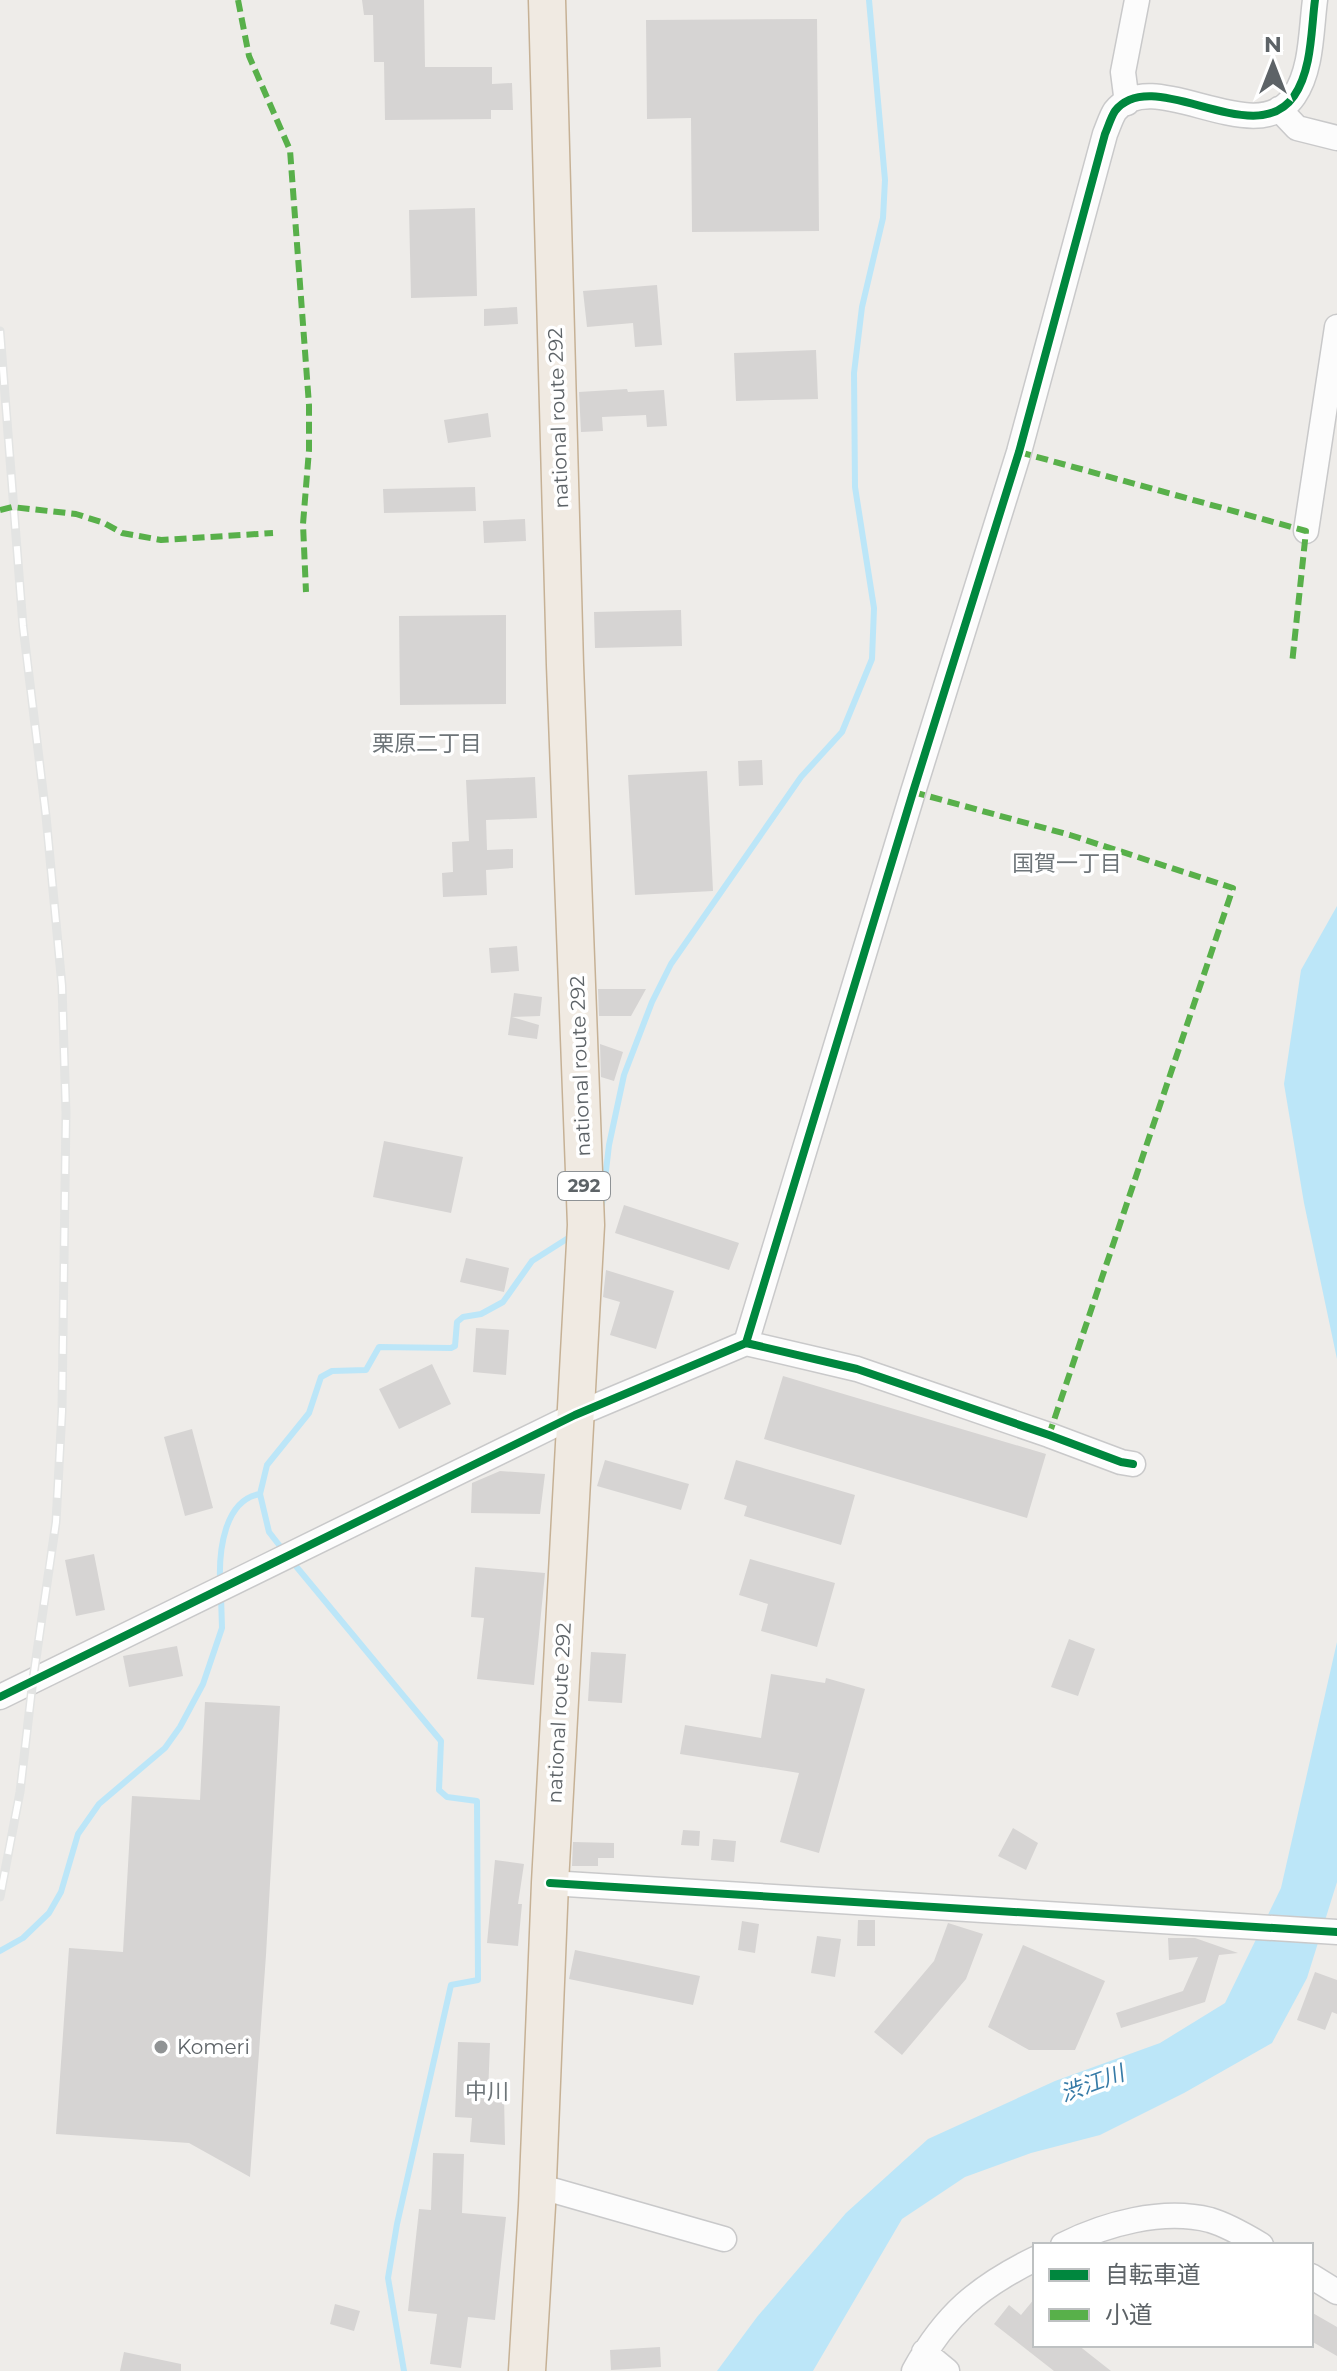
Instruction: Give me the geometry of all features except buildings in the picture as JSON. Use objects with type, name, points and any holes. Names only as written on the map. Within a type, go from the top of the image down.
[{"type":"highway","name":"national route 292","points":[[527,2371],[586,1225],[565,665],[547,0]]},
{"type":"street","points":[[1127,103],[1123,72],[1137,0]]},
{"type":"street","points":[[746,1343],[1019,452],[1105,134],[1116,110],[1152,95],[1242,115],[1264,116],[1279,109],[1294,97],[1307,62],[1315,0]]},
{"type":"street","points":[[1279,109],[1297,128],[1337,138]]},
{"type":"street","points":[[1306,531],[1337,327]]},
{"type":"street","points":[[0,1697],[575,1415],[746,1343],[857,1369],[1133,1464]]},
{"type":"street","points":[[550,1883],[1337,1932]]},
{"type":"street","points":[[538,2186],[724,2239]]},
{"type":"street","points":[[1069,2243],[1145,2217],[1186,2217],[1211,2220],[1257,2243]]},
{"type":"street","points":[[947,2371],[919,2362],[940,2328],[968,2300],[1033,2260]]},
{"type":"street","points":[[1313,2277],[1337,2292]]},
{"type":"water","points":[[1337,906],[1337,1359],[1304,1203],[1284,1084],[1301,970]]},
{"type":"water","name":"渋江川","points":[[1337,1642],[1337,1882],[1307,1978],[1272,2043],[1184,2093],[1100,2135],[1031,2153],[965,2177],[902,2219],[813,2371],[717,2371],[757,2317],[846,2213],[928,2139],[1055,2081],[1160,2043],[1225,2003],[1281,1888]]},
{"type":"waterway","points":[[602,1205],[609,1145],[624,1075],[652,1002],[671,964],[801,777],[842,732],[872,659],[874,608],[855,487],[854,373],[862,307],[883,218],[885,180],[869,0]]},
{"type":"waterway","points":[[283,1550],[269,1532],[260,1494],[267,1465],[309,1413],[321,1377],[332,1371],[366,1370],[379,1347],[455,1346],[457,1322],[503,1302],[532,1261],[573,1235]]},
{"type":"waterway","points":[[220,1581],[223,1542],[231,1516],[248,1498],[260,1494]]},
{"type":"waterway","points":[[290,1559],[441,1741],[439,1790],[447,1797],[477,1801],[478,1980],[451,1985],[397,2224],[388,2278],[404,2371]]},
{"type":"waterway","points":[[0,1951],[23,1938],[49,1913],[61,1892],[78,1834],[99,1804],[165,1748],[180,1727],[203,1684],[222,1628],[221,1596]]},
{"type":"railway","points":[[0,331],[23,626],[46,816],[62,986],[66,1113],[62,1411],[56,1522],[20,1792],[0,1897]]},
{"type":"marked path","points":[[238,0],[249,56],[290,150],[309,405],[303,524],[306,592]]},
{"type":"marked path","points":[[1019,452],[1306,531],[1292,664]]},
{"type":"marked path","points":[[0,510],[12,507],[76,514],[122,533],[161,540],[273,533]]},
{"type":"marked path","points":[[913,792],[1070,835],[1233,888],[1049,1435]]},
{"type":"cycle path","points":[[746,1343],[1019,452],[1111,119],[1115,111],[1132,99],[1154,96],[1230,113],[1255,116],[1277,111],[1300,86],[1310,50],[1315,0]]},
{"type":"cycle path","points":[[0,1697],[575,1415],[746,1343],[857,1369],[1133,1464]]},
{"type":"cycle path","points":[[550,1883],[1337,1932]]},
{"type":"place","name":"Komeri","points":[[161,2047]]},
{"type":"district","name":"栗原二丁目","points":[[427,743]]},
{"type":"district","name":"国賀一丁目","points":[[1067,863]]},
{"type":"district","name":"中川","points":[[487,2091]]}]
